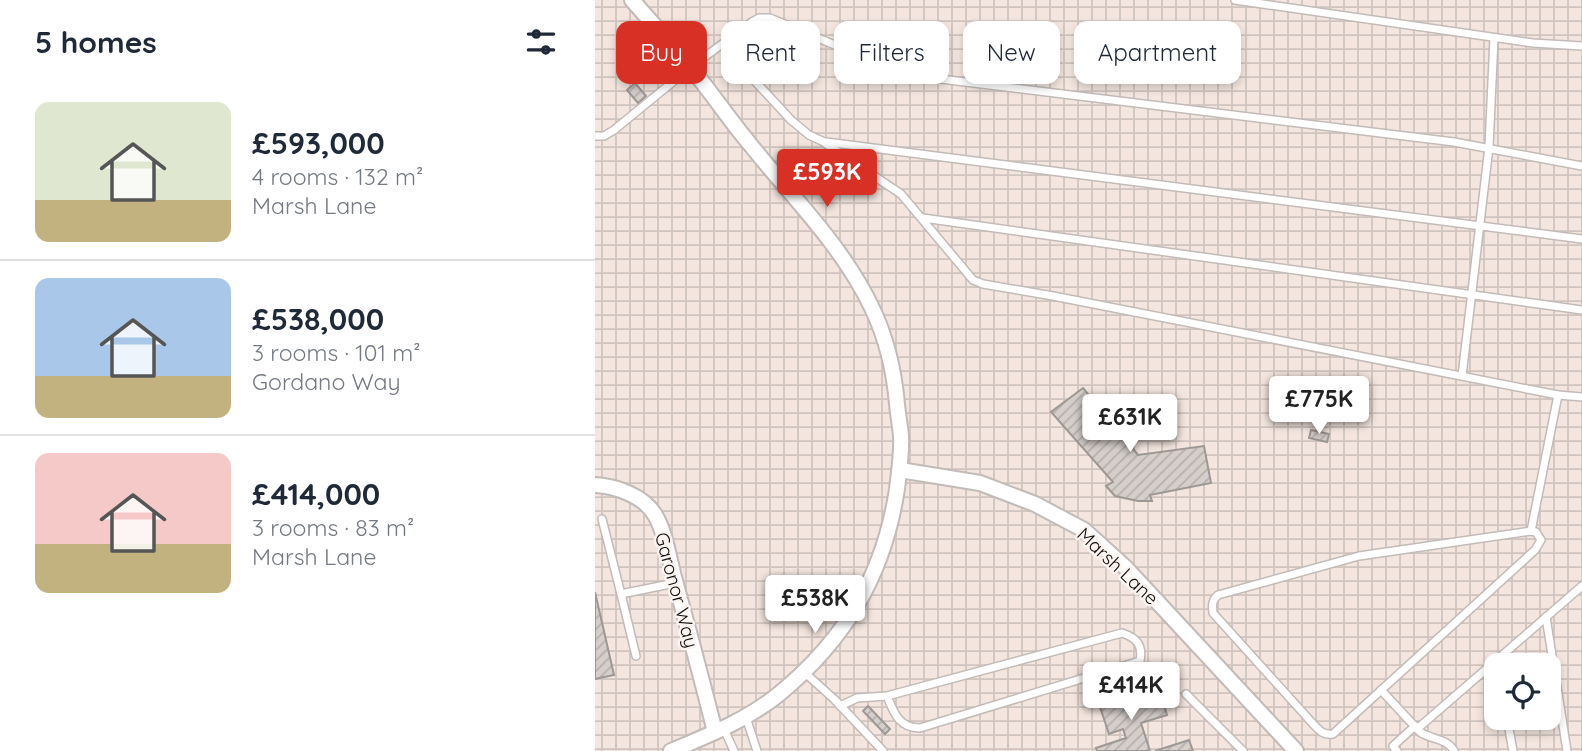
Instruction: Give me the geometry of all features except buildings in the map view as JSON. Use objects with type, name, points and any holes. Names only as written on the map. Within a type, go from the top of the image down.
[{"type":"street","points":[[632,0],[650,21]]},
{"type":"street","points":[[671,751],[720,731],[779,694],[818,659],[841,630],[877,566],[887,534],[899,470],[901,438],[894,374],[882,328],[872,307],[843,256],[748,143],[704,84]]},
{"type":"street","name":"Marsh Lane","points":[[899,470],[979,483],[1035,504],[1084,530],[1126,568],[1296,751]]},
{"type":"street","name":"Garonor Way","points":[[595,485],[622,491],[643,503],[656,516],[720,731]]},
{"type":"lane","points":[[1235,0],[1494,38],[1582,46]]},
{"type":"lane","points":[[754,21],[775,21]]},
{"type":"lane","points":[[1462,376],[1489,148],[1494,38]]},
{"type":"lane","points":[[820,39],[890,68],[924,77],[1489,148],[1582,166]]},
{"type":"lane","points":[[595,136],[604,136],[614,130],[670,84]]},
{"type":"lane","points":[[758,84],[809,135],[890,186],[911,204],[968,276],[983,284],[1558,395],[1582,397]]},
{"type":"lane","points":[[822,141],[1582,239]]},
{"type":"lane","points":[[923,218],[1582,310]]},
{"type":"lane","points":[[1531,531],[1558,395]]},
{"type":"lane","points":[[602,519],[636,656]]},
{"type":"lane","points":[[1531,531],[1536,532],[1541,540],[1535,550],[1333,734],[1322,733],[1315,726],[1213,613],[1213,599],[1223,592],[1359,556],[1531,531]]},
{"type":"lane","points":[[621,594],[676,583]]},
{"type":"lane","points":[[1507,653],[1582,586]]},
{"type":"lane","points":[[1545,617],[1567,751]]},
{"type":"lane","points":[[841,706],[857,698],[887,696],[1122,633],[1133,637],[1140,647],[1140,661],[920,728],[909,728],[903,724],[894,714],[887,696]]},
{"type":"lane","points":[[804,671],[883,751]]},
{"type":"lane","points":[[1397,751],[1393,746],[1484,672]]},
{"type":"lane","points":[[1381,690],[1425,736],[1448,743],[1454,751]]},
{"type":"lane","points":[[1186,694],[1243,751]]},
{"type":"lane","points":[[746,716],[757,751]]},
{"type":"lane","points":[[1509,730],[1513,751]]},
{"type":"lane","points":[[720,731],[734,751]]},
{"type":"shaded area","points":[[595,0],[1582,0],[1582,751],[595,751]]}]
